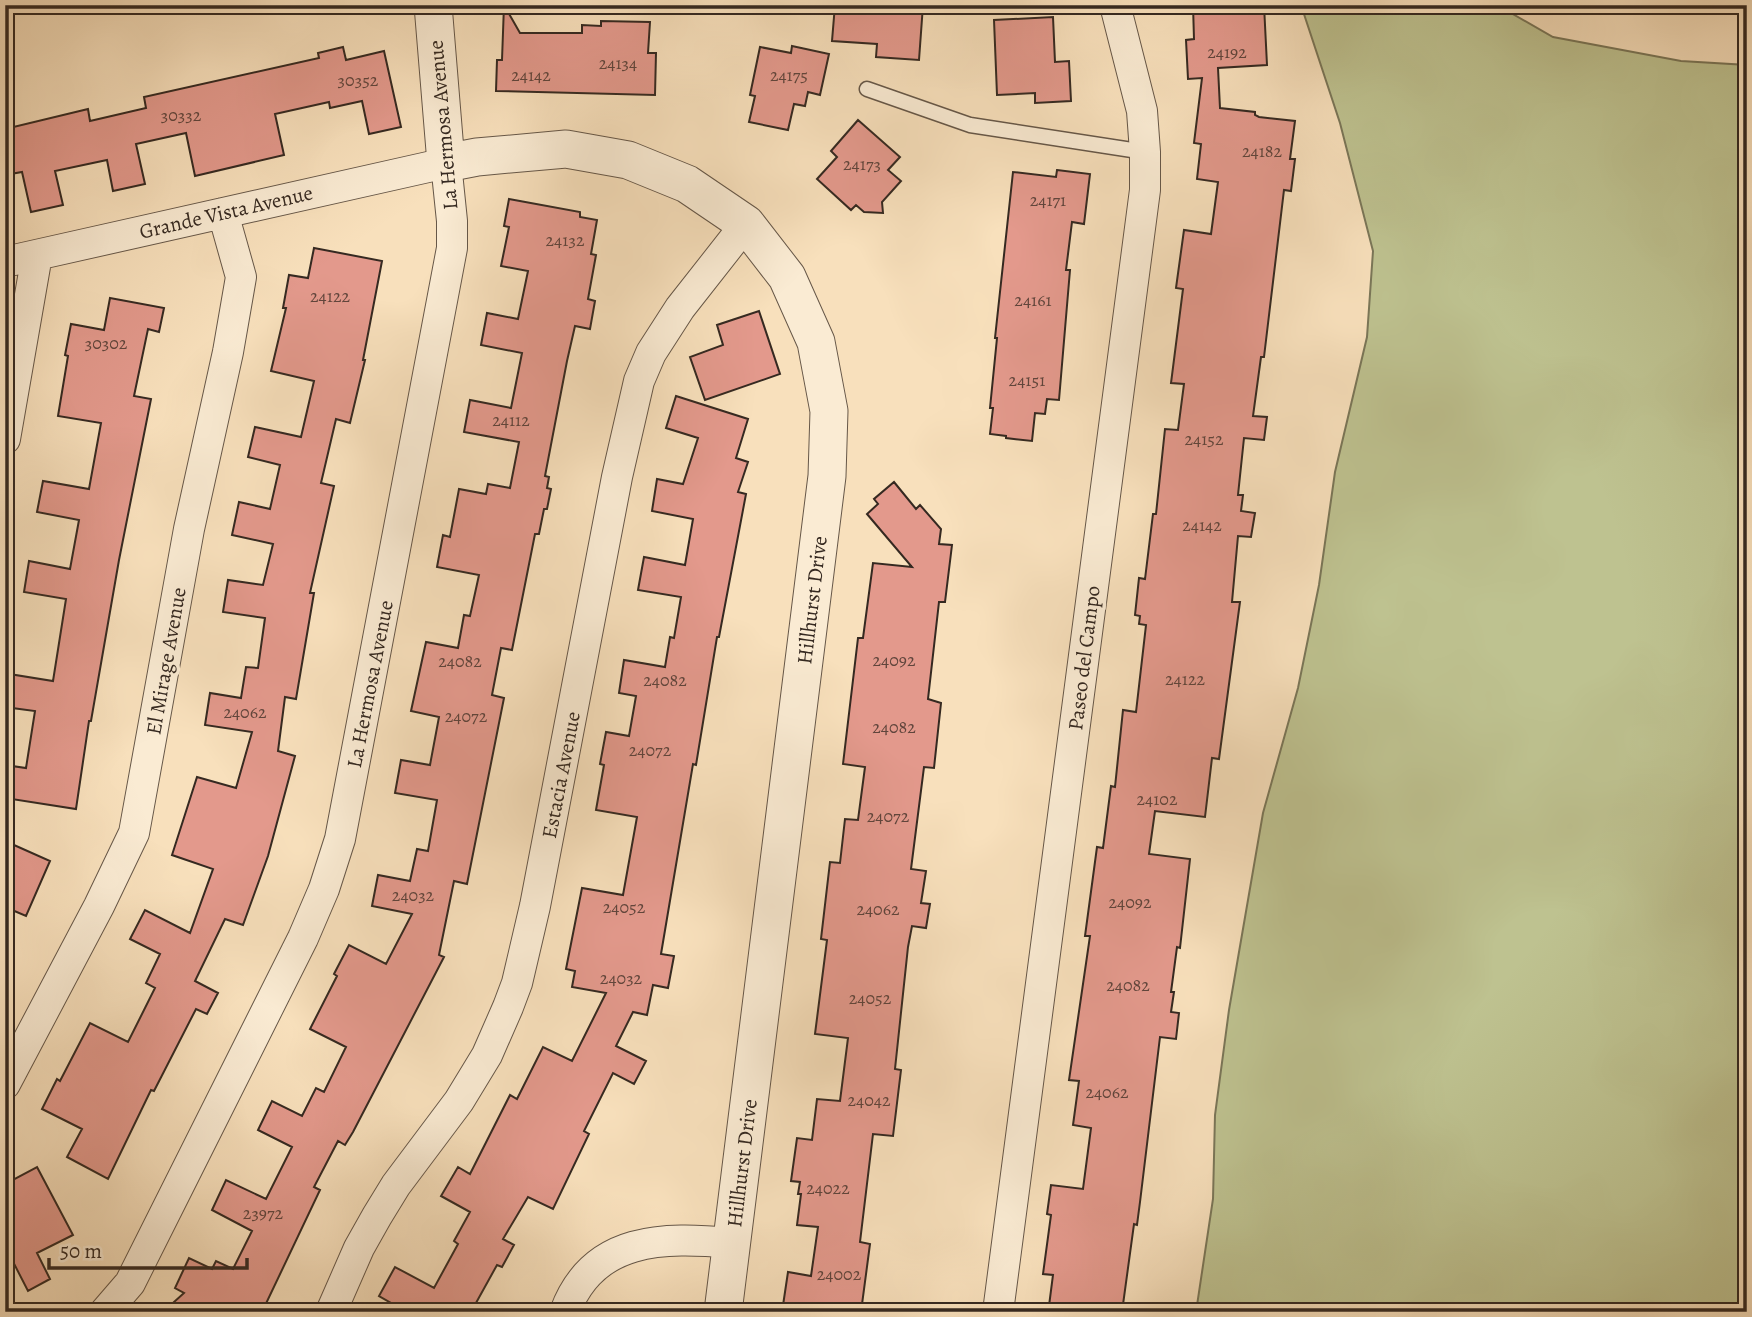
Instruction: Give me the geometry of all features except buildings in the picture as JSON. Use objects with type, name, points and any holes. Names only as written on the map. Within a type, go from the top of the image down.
[{"type":"street","name":"La Hermosa Avenue","points":[[106,1312],[130,1283],[297,951],[324,889],[340,839],[452,248],[452,221],[432,5]]},
{"type":"street","name":"Paseo del Campo","points":[[998,1312],[1143,204],[1146,152],[1142,111],[1115,5]]},
{"type":"street","name":"Hillhurst Drive","points":[[446,163],[477,157],[566,149],[628,160],[687,184],[746,224],[788,277],[816,342],[829,411],[825,490],[723,1312]]},
{"type":"street","name":"Grande Vista Avenue","points":[[5,262],[446,163]]},
{"type":"street","name":"El Mirage Avenue","points":[[5,1084],[99,906],[134,833],[189,529],[228,352],[241,277],[223,213]]},
{"type":"street","name":"Estacia Avenue","points":[[331,1312],[359,1248],[377,1216],[396,1185],[459,1101],[487,1055],[508,1007],[517,983],[536,906],[617,477],[639,381],[651,353],[680,308],[746,224]]},
{"type":"street","points":[[5,439],[37,255]]},
{"type":"street","points":[[565,1312],[571,1297],[587,1274],[611,1256],[623,1251],[660,1240],[688,1239],[732,1243]]},
{"type":"lane","points":[[867,89],[970,125],[1146,152]]},
{"type":"green space","points":[[1301,5],[1497,5],[1553,37],[1681,61],[1747,65],[1745,1312],[1196,1312],[1213,1199],[1215,1115],[1229,1010],[1263,813],[1298,688],[1319,585],[1335,472],[1367,337],[1373,251],[1340,123]]}]
